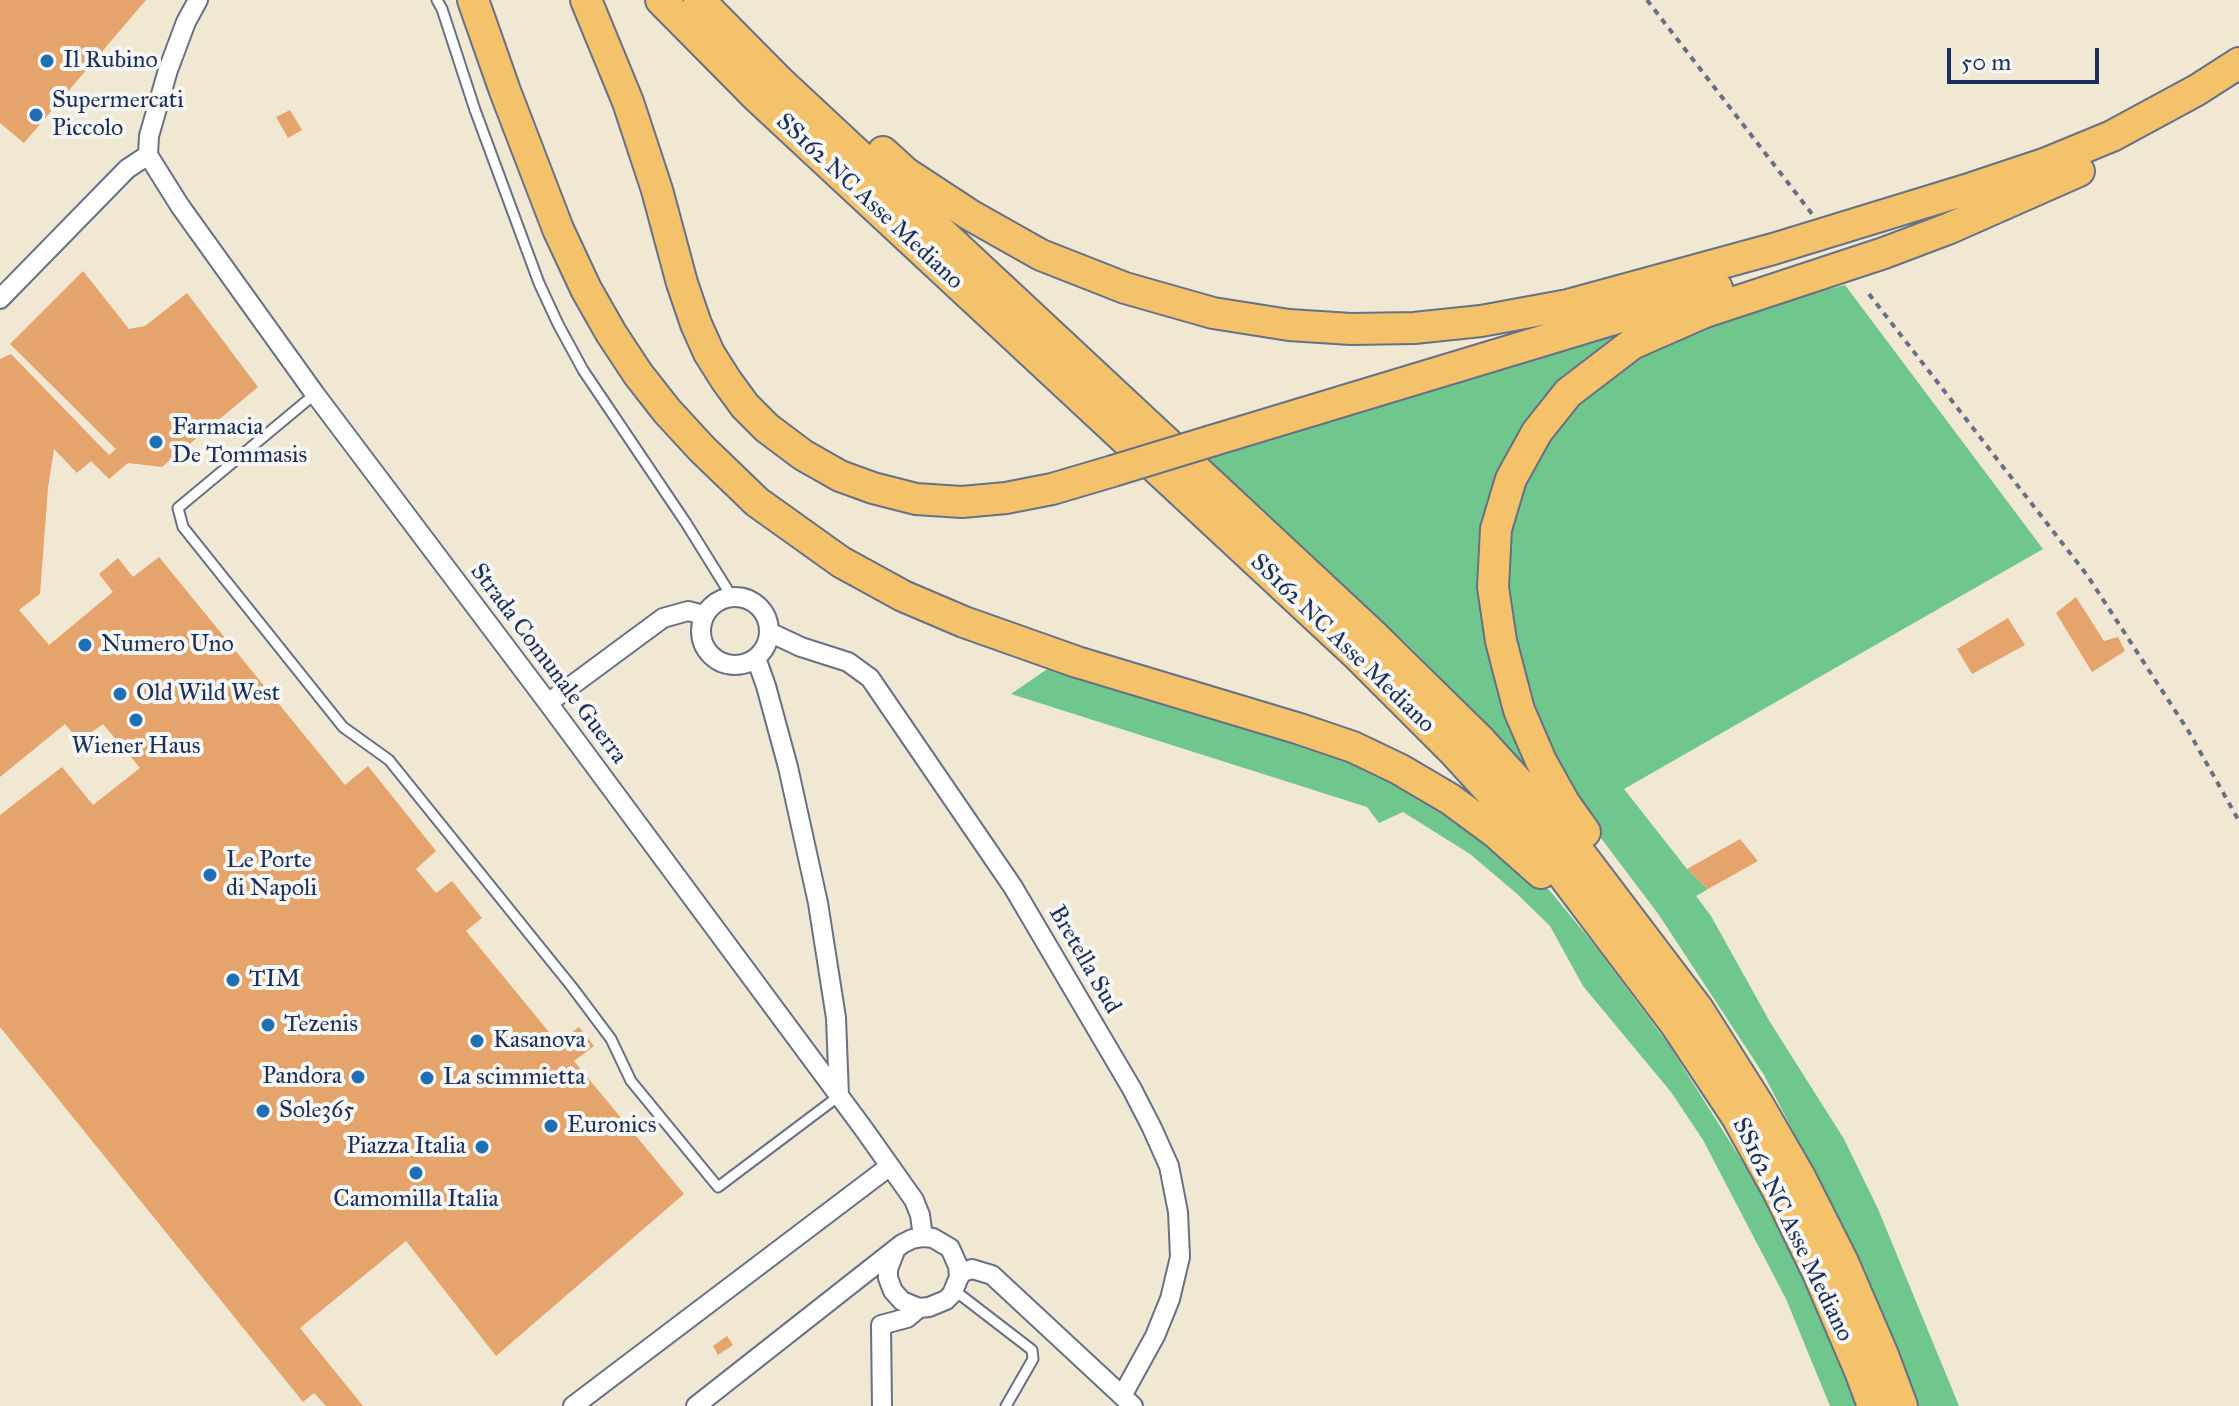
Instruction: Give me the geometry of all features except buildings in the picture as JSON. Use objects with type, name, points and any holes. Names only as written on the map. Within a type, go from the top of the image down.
[{"type":"highway","points":[[473,0],[558,229],[604,322],[667,411],[757,502],[841,562],[903,596],[964,622],[1077,662],[1300,729],[1353,747],[1399,769],[1450,799],[1496,833],[1539,871],[1687,1017]]},
{"type":"highway","points":[[586,0],[633,116],[696,324],[726,380],[745,406],[767,428],[803,455],[840,476],[916,499],[962,502],[1052,489],[1669,304],[2051,183]]},
{"type":"highway","name":"SS162 NC Asse Mediano","points":[[661,0],[757,97],[1355,653],[1444,742],[1547,854],[1758,1104],[1800,1177],[1843,1262],[1902,1406]]},
{"type":"highway","name":"SS162 NC Asse Mediano","points":[[699,0],[779,81],[1361,623],[1481,741],[1564,832],[1687,1017],[1818,1273],[1873,1406]]},
{"type":"highway","points":[[717,0],[906,173],[970,215],[1041,255],[1125,288],[1213,313],[1289,325],[1351,329],[1414,328],[1481,321],[1568,305],[1788,245],[2044,164],[2112,136],[2197,90],[2238,82]]},
{"type":"highway","points":[[1687,1017],[1647,917],[1565,804],[1541,761],[1519,710],[1501,641],[1493,587],[1496,529],[1511,479],[1537,432],[1568,393],[1632,344],[1705,312],[1950,228],[2121,152],[2238,82]]},
{"type":"street","points":[[0,299],[127,169],[148,155],[149,136],[168,70],[198,0]]},
{"type":"street","name":"Strada Comunale Guerra","points":[[148,155],[180,206],[315,394],[890,1166],[914,1200],[923,1237]]},
{"type":"street","points":[[732,597],[744,597],[754,602],[768,621],[769,632],[767,644],[756,658],[731,665],[712,656],[701,637],[701,626],[711,606],[721,599],[732,597]]},
{"type":"street","points":[[548,703],[663,618],[688,611],[704,615]]},
{"type":"street","name":"Bretella Sud","points":[[769,632],[801,647],[848,662],[870,678],[1013,887],[1152,1128],[1169,1166],[1178,1212],[1180,1257],[1170,1299],[1127,1401]]},
{"type":"street","points":[[756,658],[788,767],[818,903],[836,1018],[839,1096]]},
{"type":"street","points":[[573,1406],[890,1166]]},
{"type":"street","points":[[696,1406],[912,1239],[923,1237],[942,1242],[950,1248],[958,1266],[956,1283]]},
{"type":"street","points":[[895,1251],[888,1269],[891,1287],[902,1301],[919,1308]]},
{"type":"street","points":[[882,1406],[881,1325],[907,1318],[919,1308],[938,1305],[946,1300],[963,1272],[972,1269],[992,1275],[1127,1401]]},
{"type":"street","points":[[850,1286],[891,1287]]},
{"type":"lane","points":[[437,0],[539,283],[558,324],[583,370],[732,597]]},
{"type":"lane","points":[[315,394],[178,508],[183,527],[343,727],[389,760],[572,987],[611,1039],[631,1081],[718,1187],[839,1096]]},
{"type":"lane","points":[[956,1283],[1032,1350],[1033,1359],[1006,1406]]},
{"type":"path","points":[[1647,0],[1816,220]]},
{"type":"path","points":[[1869,294],[2087,575],[2189,732],[2239,821]]},
{"type":"green space","points":[[1845,285],[2043,549],[1624,789],[1687,869],[1708,889],[1696,896],[1711,916],[1770,1022],[1844,1139],[1878,1209],[1959,1406],[1917,1406],[1865,1270],[1764,1075],[1659,915],[1576,805],[1524,690],[1510,635],[1505,531],[1535,455],[1595,383],[1665,338]]},
{"type":"green space","points":[[1674,310],[1603,353],[1487,522],[1529,769],[1408,645],[1203,459]]},
{"type":"green space","points":[[1056,663],[1336,750],[1485,830],[1551,892],[1669,1045],[1759,1188],[1802,1271],[1859,1406],[1830,1406],[1786,1299],[1703,1140],[1671,1092],[1583,986],[1550,926],[1516,893],[1470,854],[1403,812],[1379,823],[1367,807],[1011,694]]},
{"type":"place","name":"Il Rubino","points":[[47,61]]},
{"type":"place","name":"Supermercati Piccolo","points":[[36,115]]},
{"type":"place","name":"Farmacia De Tommasis","points":[[156,442]]},
{"type":"place","name":"Numero Uno","points":[[85,645]]},
{"type":"place","name":"Old Wild West","points":[[120,694]]},
{"type":"place","name":"Wiener Haus","points":[[136,720]]},
{"type":"place","name":"Le Porte di Napoli","points":[[210,875]]},
{"type":"place","name":"TIM","points":[[233,980]]},
{"type":"place","name":"Tezenis","points":[[268,1025]]},
{"type":"place","name":"Kasanova","points":[[477,1041]]},
{"type":"place","name":"Pandora","points":[[358,1077]]},
{"type":"place","name":"La scimmietta","points":[[427,1078]]},
{"type":"place","name":"Sole365","points":[[263,1111]]},
{"type":"place","name":"Euronics","points":[[551,1126]]},
{"type":"place","name":"Piazza Italia","points":[[482,1147]]},
{"type":"place","name":"Camomilla Italia","points":[[416,1173]]}]
